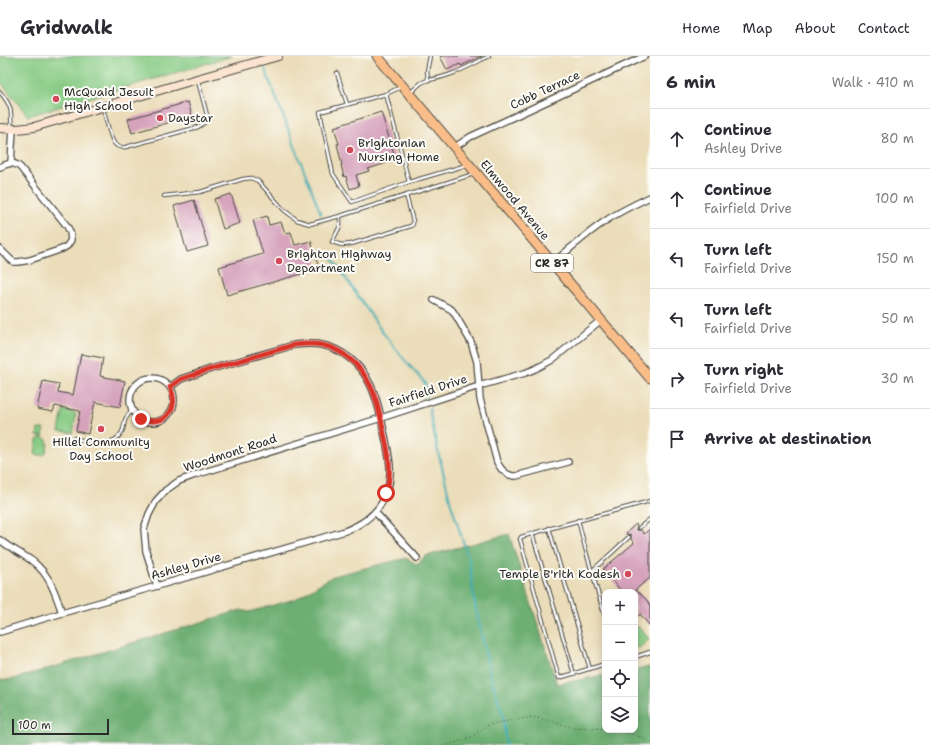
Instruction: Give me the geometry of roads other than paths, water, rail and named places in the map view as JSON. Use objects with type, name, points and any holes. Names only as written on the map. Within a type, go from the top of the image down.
[{"type":"main road","name":"Elmwood Avenue","points":[[377,56],[650,378]]},
{"type":"street","points":[[0,128],[12,129],[34,127],[278,56]]},
{"type":"street","name":"Cobb Terrace","points":[[455,147],[470,137],[644,56]]},
{"type":"street","points":[[11,163],[12,129]]},
{"type":"street","points":[[0,167],[11,163],[17,164],[22,169],[67,226],[70,232],[71,240],[67,246],[62,249],[23,261],[14,262],[0,249]]},
{"type":"street","points":[[553,263],[575,243],[601,224],[627,208],[650,197]]},
{"type":"street","points":[[434,300],[452,310],[471,342],[478,362],[480,399],[497,462],[503,471],[509,476],[516,476],[568,462]]},
{"type":"street","name":"Fairfield Drive","points":[[170,387],[181,379],[294,345],[322,345],[338,350],[360,369],[370,384],[381,418],[543,366],[601,320]]},
{"type":"street","points":[[144,378],[158,378],[165,381],[173,393],[173,406],[166,417],[160,420],[147,422],[135,415],[132,409],[130,395],[132,388],[137,382],[144,378]]},
{"type":"street","name":"Ashley Drive","points":[[0,632],[345,531],[361,523],[375,512],[383,501],[389,485],[390,460],[381,418]]},
{"type":"street","name":"Woodmont Road","points":[[157,586],[146,551],[144,529],[149,514],[156,501],[166,490],[179,481],[195,475],[381,418]]},
{"type":"street","points":[[375,512],[416,558]]},
{"type":"street","points":[[0,540],[41,568],[54,590],[62,613]]},
{"type":"lane","points":[[428,80],[427,71],[430,56]]},
{"type":"lane","points":[[470,164],[409,182],[352,202],[334,174],[320,112],[395,91],[406,90],[428,80],[448,76],[489,56]]},
{"type":"lane","points":[[337,73],[347,104]]},
{"type":"lane","points":[[102,107],[113,141],[120,148],[198,127],[204,123],[207,117],[197,79]]},
{"type":"lane","points":[[0,94],[9,103],[11,109],[12,129]]},
{"type":"lane","points":[[386,94],[409,182]]},
{"type":"lane","points":[[164,196],[200,192],[251,178],[258,181],[284,210],[296,220],[310,224],[477,173]]},
{"type":"lane","points":[[340,216],[340,226],[332,242],[342,245],[351,244],[411,226],[413,221],[406,195]]},
{"type":"lane","points":[[73,438],[100,443],[115,440],[123,430],[126,419],[132,409]]},
{"type":"lane","points":[[602,665],[559,678],[520,539],[521,537],[549,528],[650,501]]},
{"type":"lane","points":[[639,528],[650,519]]},
{"type":"lane","points":[[578,520],[602,606]]},
{"type":"lane","points":[[549,528],[590,668]]},
{"type":"lane","points":[[532,533],[574,674]]},
{"type":"lane","points":[[592,571],[629,537]]},
{"type":"lane","points":[[638,655],[650,652]]},
{"type":"waterway","points":[[265,69],[321,214]]},
{"type":"waterway","points":[[330,255],[381,330],[425,383],[427,398]]},
{"type":"waterway","points":[[429,408],[451,504],[469,560],[475,605],[490,674],[503,715],[506,745]]},
{"type":"place","name":"McQuaid Jesuit High School","points":[[56,99]]},
{"type":"place","name":"Daystar","points":[[160,118]]},
{"type":"place","name":"Brightonian Nursing Home","points":[[350,150]]},
{"type":"place","name":"Brighton Highway Department","points":[[279,261]]},
{"type":"place","name":"Hillel Community Day School","points":[[101,429]]},
{"type":"place","name":"Temple B'rith Kodesh","points":[[628,574]]}]
